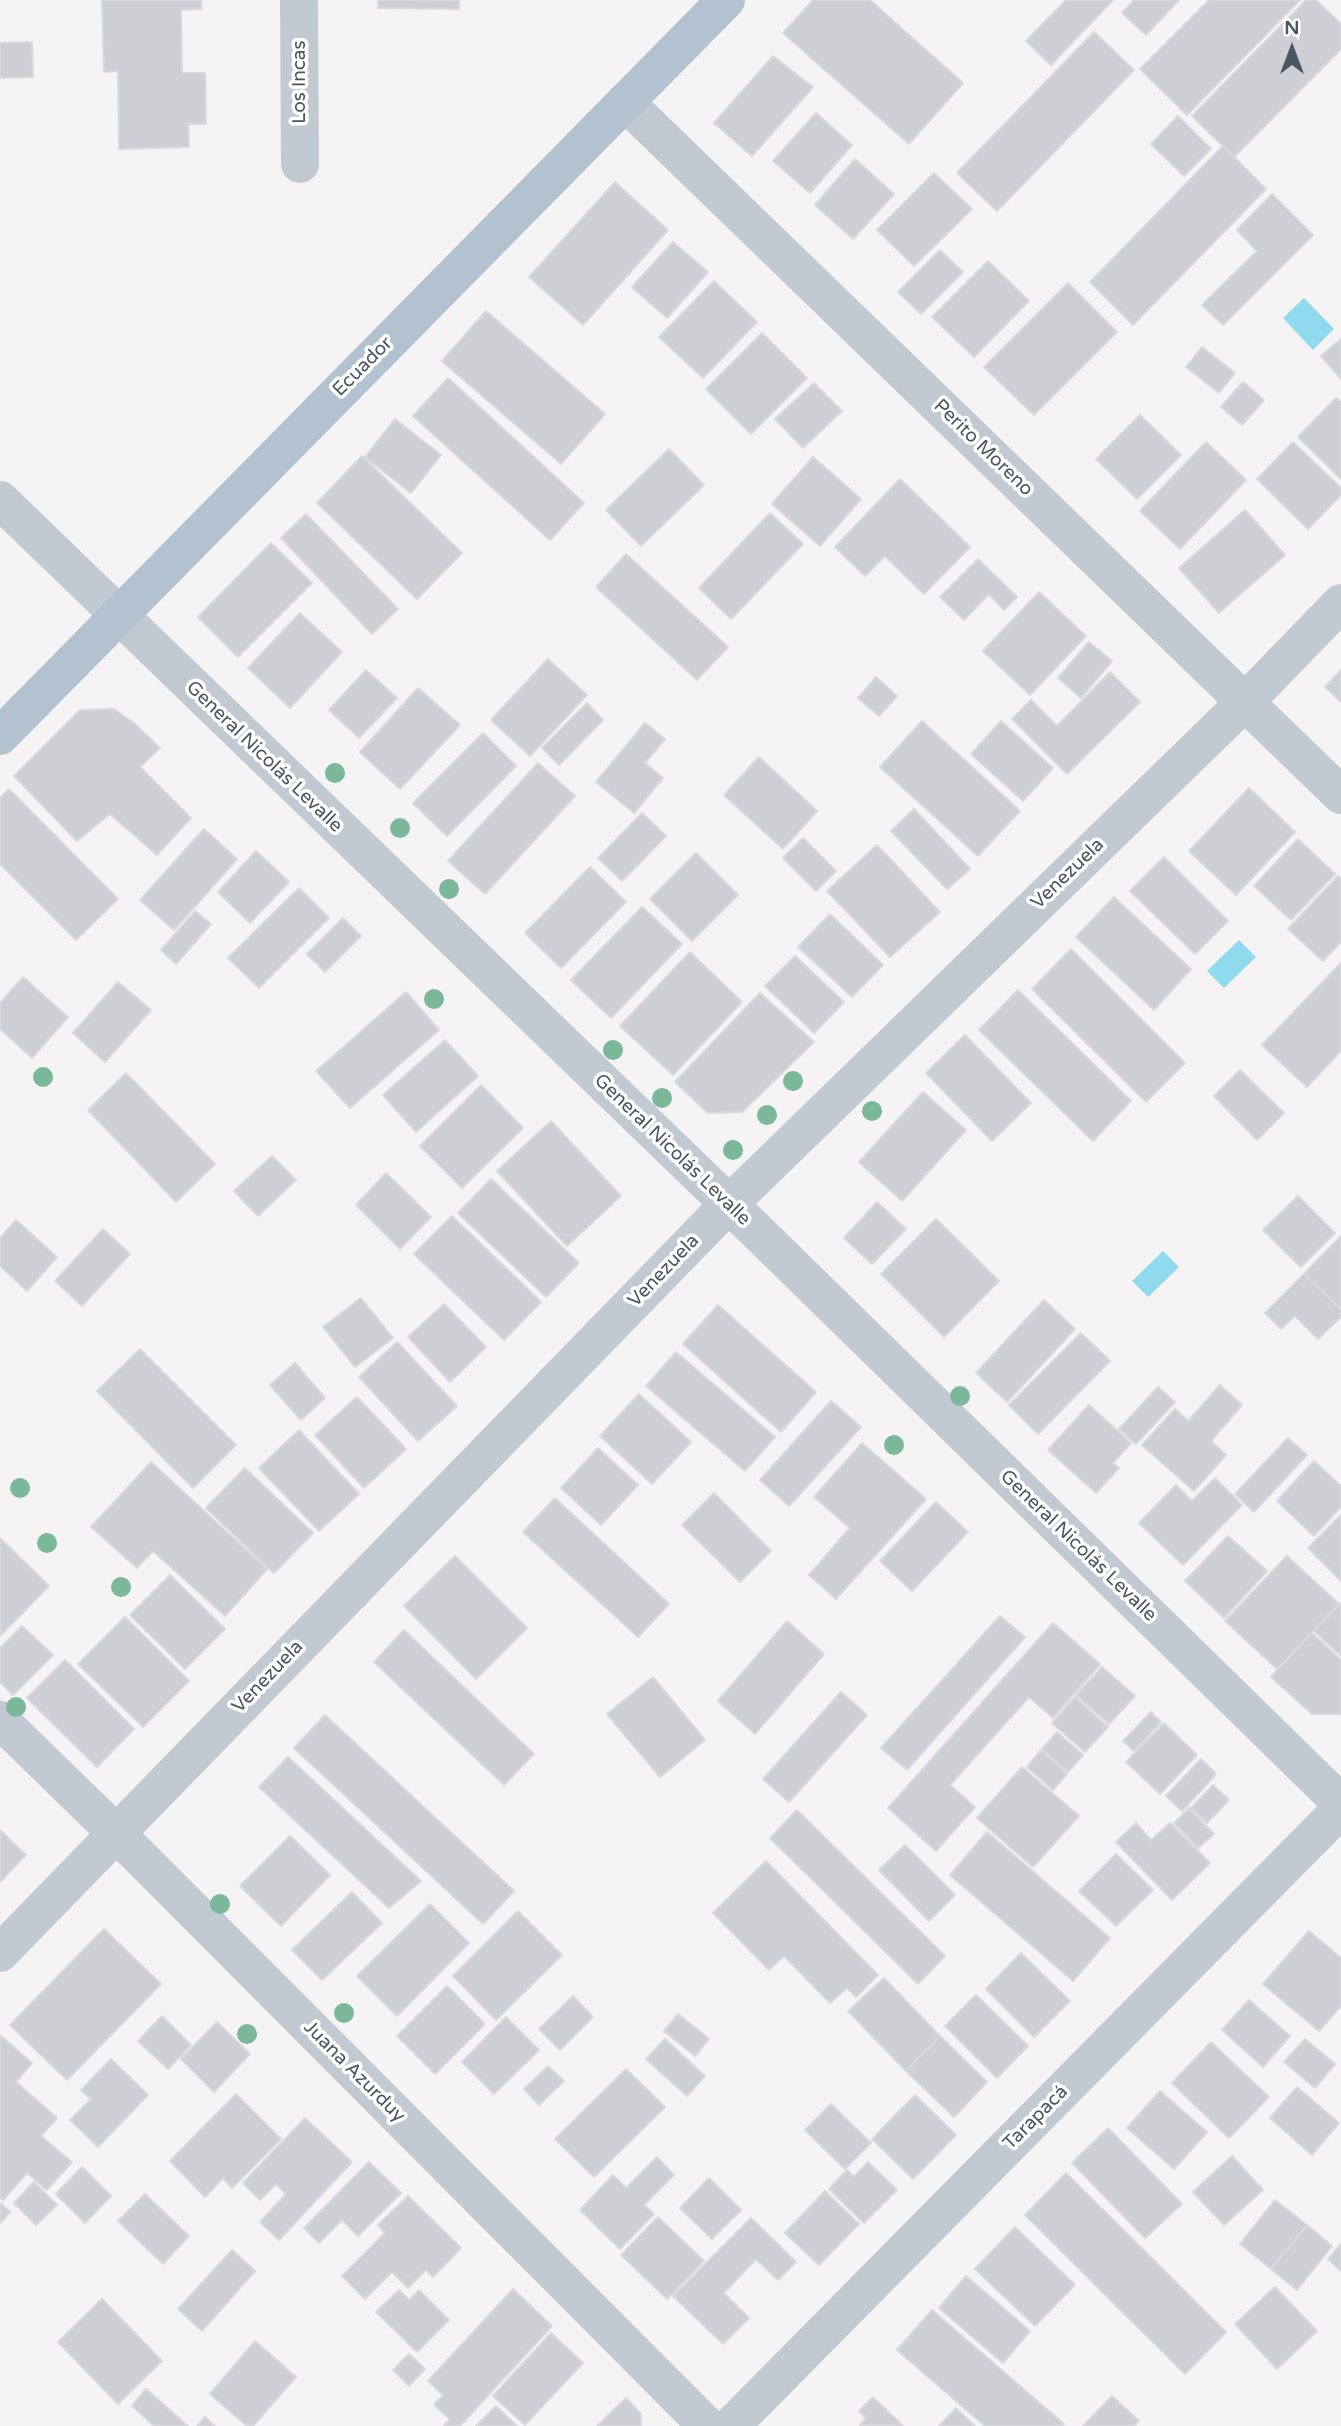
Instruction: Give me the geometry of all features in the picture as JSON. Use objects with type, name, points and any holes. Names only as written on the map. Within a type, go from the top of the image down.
[{"type":"main road","name":"Ecuador","points":[[0,736],[726,0]]},
{"type":"street","name":"Los Incas","points":[[299,0],[300,164]]},
{"type":"street","name":"Perito Moreno","points":[[625,102],[1341,795]]},
{"type":"street","name":"General Nicolás Levalle","points":[[0,500],[729,1204],[1341,1803]]},
{"type":"street","name":"Venezuela","points":[[0,1953],[729,1204],[1245,702],[1341,603]]},
{"type":"street","name":"Juana Azurduy","points":[[0,1720],[707,2426]]},
{"type":"street","name":"Tarapacá","points":[[731,2426],[1341,1809]]},
{"type":"water","points":[[1304,298],[1334,329],[1313,350],[1283,318]]},
{"type":"water","points":[[1239,940],[1256,957],[1224,988],[1207,971]]},
{"type":"water","points":[[1163,1251],[1179,1267],[1148,1297],[1132,1281]]},
{"type":"building","points":[[102,0],[201,0],[202,9],[181,10],[182,73],[205,73],[206,124],[188,124],[189,147],[119,149],[118,71],[104,72]]},
{"type":"building","points":[[378,0],[459,0],[459,9],[378,8]]},
{"type":"building","points":[[813,0],[870,0],[963,83],[909,144],[783,33]]},
{"type":"building","points":[[1066,0],[1113,0],[1051,65],[1026,41]]},
{"type":"building","points":[[1134,0],[1179,0],[1146,35],[1122,13]]},
{"type":"building","points":[[1209,0],[1300,0],[1187,115],[1140,69]]},
{"type":"building","points":[[1306,0],[1316,0],[1341,24],[1341,49],[1234,157],[1192,116]]},
{"type":"building","points":[[1094,32],[1134,70],[997,211],[957,173]]},
{"type":"building","points":[[32,42],[33,77],[0,78],[0,43]]},
{"type":"building","points":[[773,56],[813,87],[752,156],[714,123]]},
{"type":"building","points":[[816,113],[852,145],[810,193],[773,161]]},
{"type":"building","points":[[1178,116],[1211,149],[1184,176],[1151,144]]},
{"type":"building","points":[[1223,146],[1266,189],[1133,325],[1090,282]]},
{"type":"building","points":[[855,159],[894,194],[853,239],[815,205]]},
{"type":"building","points":[[934,173],[972,209],[914,266],[877,230]]},
{"type":"building","points":[[615,182],[668,230],[583,325],[529,277]]},
{"type":"building","points":[[1272,194],[1313,235],[1223,325],[1202,305],[1257,251],[1237,230]]},
{"type":"building","points":[[673,242],[708,272],[667,318],[632,287]]},
{"type":"building","points":[[940,250],[963,272],[921,314],[898,292]]},
{"type":"building","points":[[988,261],[1029,301],[974,357],[932,317]]},
{"type":"building","points":[[714,281],[757,322],[703,378],[659,337]]},
{"type":"building","points":[[1068,283],[1117,332],[1034,415],[984,367]]},
{"type":"building","points":[[486,311],[605,414],[561,464],[442,361]]},
{"type":"building","points":[[762,333],[807,378],[751,434],[706,389]]},
{"type":"building","points":[[1341,339],[1341,379],[1321,356]]},
{"type":"building","points":[[1202,347],[1235,373],[1219,393],[1186,367]]},
{"type":"building","points":[[448,378],[584,503],[550,540],[413,416]]},
{"type":"building","points":[[1243,382],[1264,400],[1242,425],[1221,407]]},
{"type":"building","points":[[814,383],[842,411],[803,448],[775,419]]},
{"type":"building","points":[[1336,398],[1341,402],[1341,479],[1298,437]]},
{"type":"building","points":[[1140,415],[1181,455],[1137,499],[1096,459]]},
{"type":"building","points":[[395,419],[441,455],[411,493],[365,457]]},
{"type":"building","points":[[1206,442],[1246,480],[1180,549],[1140,511]]},
{"type":"building","points":[[1293,442],[1341,488],[1341,495],[1308,529],[1257,479]]},
{"type":"building","points":[[669,449],[704,485],[641,546],[606,510]]},
{"type":"building","points":[[362,456],[462,553],[417,599],[317,503]]},
{"type":"building","points":[[813,457],[861,499],[820,546],[772,504]]},
{"type":"building","points":[[900,479],[970,547],[924,594],[885,556],[865,576],[835,547]]},
{"type":"building","points":[[1245,510],[1285,555],[1219,613],[1179,568]]},
{"type":"building","points":[[770,513],[803,544],[731,619],[699,588]]},
{"type":"building","points":[[306,514],[398,609],[372,634],[281,538]]},
{"type":"building","points":[[271,543],[312,583],[238,657],[198,617]]},
{"type":"building","points":[[626,554],[728,647],[697,680],[596,587]]},
{"type":"building","points":[[978,559],[1017,597],[1004,610],[989,594],[964,620],[940,597]]},
{"type":"building","points":[[1039,592],[1086,636],[1030,695],[983,651]]},
{"type":"building","points":[[300,613],[342,652],[290,708],[248,668]]},
{"type":"building","points":[[1089,642],[1112,661],[1081,698],[1058,678]]},
{"type":"building","points":[[548,659],[587,695],[530,756],[491,720]]},
{"type":"building","points":[[366,670],[397,698],[359,738],[329,710]]},
{"type":"building","points":[[1341,670],[1341,702],[1325,687]]},
{"type":"building","points":[[1110,672],[1140,702],[1067,774],[1012,719],[1031,700],[1057,726]]},
{"type":"building","points":[[876,677],[897,696],[879,716],[858,698]]},
{"type":"building","points":[[418,688],[460,725],[400,789],[360,752]]},
{"type":"building","points":[[587,703],[603,720],[559,765],[542,748]]},
{"type":"building","points":[[114,709],[134,723],[160,748],[140,767],[191,818],[157,855],[110,814],[77,841],[14,776],[80,710]]},
{"type":"building","points":[[922,721],[1020,811],[978,856],[880,767]]},
{"type":"building","points":[[1001,721],[1053,768],[1023,801],[971,754]]},
{"type":"building","points":[[645,723],[665,739],[645,763],[663,778],[634,813],[596,782]]},
{"type":"building","points":[[483,733],[516,766],[447,836],[413,803]]},
{"type":"building","points":[[759,757],[817,811],[783,849],[724,795]]},
{"type":"building","points":[[538,763],[575,796],[485,894],[448,861]]},
{"type":"building","points":[[1249,788],[1295,832],[1236,895],[1189,851]]},
{"type":"building","points":[[9,789],[118,899],[76,940],[0,864],[0,798]]},
{"type":"building","points":[[914,809],[970,869],[947,889],[891,831]]},
{"type":"building","points":[[642,813],[666,836],[622,881],[598,858]]},
{"type":"building","points":[[204,829],[237,859],[174,930],[140,900]]},
{"type":"building","points":[[803,838],[836,871],[816,891],[783,858]]},
{"type":"building","points":[[1298,839],[1335,874],[1291,920],[1254,886]]},
{"type":"building","points":[[877,845],[940,912],[890,957],[827,891]]},
{"type":"building","points":[[256,851],[289,882],[250,923],[218,892]]},
{"type":"building","points":[[696,853],[738,895],[692,941],[650,899]]},
{"type":"building","points":[[1164,857],[1228,921],[1195,954],[1130,891]]},
{"type":"building","points":[[590,867],[626,902],[561,968],[525,933]]},
{"type":"building","points":[[1338,876],[1341,879],[1341,942],[1323,961],[1288,929]]},
{"type":"building","points":[[299,888],[329,918],[259,988],[228,958]]},
{"type":"building","points":[[1114,897],[1191,969],[1154,1010],[1076,937]]},
{"type":"building","points":[[642,907],[682,944],[611,1018],[571,980]]},
{"type":"building","points":[[195,911],[211,924],[176,964],[161,950]]},
{"type":"building","points":[[830,914],[883,965],[852,997],[798,947]]},
{"type":"building","points":[[343,918],[361,936],[325,972],[307,954]]},
{"type":"building","points":[[1071,949],[1185,1063],[1146,1102],[1032,989]]},
{"type":"building","points":[[690,952],[742,1002],[673,1075],[620,1026]]},
{"type":"building","points":[[795,956],[844,1002],[814,1033],[765,986]]},
{"type":"building","points":[[1341,963],[1341,1051],[1307,1087],[1262,1045]]},
{"type":"building","points":[[23,977],[68,1017],[32,1058],[0,1029],[0,1003]]},
{"type":"building","points":[[118,982],[151,1010],[105,1062],[73,1033]]},
{"type":"building","points":[[1018,990],[1131,1101],[1093,1141],[979,1030]]},
{"type":"building","points":[[406,992],[439,1030],[350,1108],[316,1071]]},
{"type":"building","points":[[760,993],[814,1042],[742,1112],[708,1113],[675,1082]]},
{"type":"building","points":[[965,1035],[1031,1103],[992,1141],[926,1073]]},
{"type":"building","points":[[445,1040],[478,1076],[416,1132],[383,1095]]},
{"type":"building","points":[[1240,1070],[1284,1113],[1257,1140],[1214,1096]]},
{"type":"building","points":[[126,1073],[215,1164],[176,1202],[88,1110]]},
{"type":"building","points":[[481,1085],[523,1128],[462,1188],[420,1146]]},
{"type":"building","points":[[923,1092],[966,1130],[902,1201],[859,1162]]},
{"type":"building","points":[[551,1121],[621,1196],[567,1246],[497,1171]]},
{"type":"building","points":[[272,1156],[296,1180],[258,1216],[234,1191]]},
{"type":"building","points":[[386,1173],[431,1217],[400,1249],[356,1205]]},
{"type":"building","points":[[491,1179],[579,1263],[546,1297],[458,1213]]},
{"type":"building","points":[[1298,1196],[1335,1233],[1301,1267],[1263,1230]]},
{"type":"building","points":[[877,1202],[906,1229],[872,1264],[844,1238]]},
{"type":"building","points":[[452,1216],[541,1302],[504,1340],[414,1254]]},
{"type":"building","points":[[936,1219],[999,1281],[944,1337],[881,1274]]},
{"type":"building","points":[[16,1220],[57,1257],[27,1291],[0,1266],[0,1238]]},
{"type":"building","points":[[103,1229],[130,1254],[82,1306],[55,1281]]},
{"type":"building","points":[[1341,1236],[1341,1309],[1304,1274]]},
{"type":"building","points":[[1304,1274],[1341,1309],[1341,1317],[1318,1339],[1295,1316],[1281,1329],[1265,1313]]},
{"type":"building","points":[[361,1298],[393,1338],[355,1367],[323,1327]]},
{"type":"building","points":[[1044,1300],[1075,1329],[1007,1402],[976,1373]]},
{"type":"building","points":[[444,1304],[486,1347],[450,1382],[408,1337]]},
{"type":"building","points":[[718,1305],[816,1392],[781,1432],[683,1344]]},
{"type":"building","points":[[1081,1333],[1110,1361],[1038,1434],[1009,1405]]},
{"type":"building","points":[[397,1342],[457,1406],[418,1441],[359,1377]]},
{"type":"building","points":[[140,1349],[236,1445],[193,1488],[97,1391]]},
{"type":"building","points":[[676,1352],[775,1437],[745,1471],[646,1386]]},
{"type":"building","points":[[295,1363],[325,1398],[301,1420],[270,1385]]},
{"type":"building","points":[[1220,1385],[1242,1405],[1211,1441],[1226,1455],[1194,1491],[1142,1445],[1175,1409],[1188,1421]]},
{"type":"building","points":[[1158,1387],[1175,1402],[1136,1444],[1119,1429]]},
{"type":"building","points":[[639,1394],[691,1442],[652,1484],[600,1436]]},
{"type":"building","points":[[357,1397],[406,1449],[364,1488],[315,1435]]},
{"type":"building","points":[[831,1401],[861,1427],[789,1506],[760,1480]]},
{"type":"building","points":[[1089,1405],[1131,1443],[1113,1463],[1119,1468],[1096,1493],[1048,1450]]},
{"type":"building","points":[[299,1430],[359,1494],[319,1531],[259,1468]]},
{"type":"building","points":[[1288,1438],[1307,1455],[1254,1512],[1235,1494]]},
{"type":"building","points":[[862,1443],[926,1499],[836,1599],[809,1575],[850,1528],[814,1497]]},
{"type":"building","points":[[598,1448],[638,1485],[601,1525],[561,1488]]},
{"type":"building","points":[[1314,1461],[1341,1486],[1341,1507],[1314,1536],[1277,1501]]},
{"type":"building","points":[[151,1462],[267,1569],[225,1616],[153,1551],[137,1568],[91,1527]]},
{"type":"building","points":[[245,1468],[313,1533],[274,1573],[206,1508]]},
{"type":"building","points":[[1215,1478],[1242,1505],[1183,1565],[1139,1523],[1176,1485],[1192,1501]]},
{"type":"building","points":[[714,1493],[771,1551],[740,1582],[682,1525]]},
{"type":"building","points":[[555,1498],[669,1604],[638,1637],[523,1532]]},
{"type":"building","points":[[936,1502],[968,1532],[912,1591],[880,1561]]},
{"type":"building","points":[[1341,1515],[1341,1581],[1308,1548]]},
{"type":"building","points":[[1228,1536],[1267,1571],[1224,1618],[1185,1581]]},
{"type":"building","points":[[0,1538],[49,1586],[0,1636]]},
{"type":"building","points":[[455,1556],[527,1628],[476,1679],[404,1606]]},
{"type":"building","points":[[1287,1556],[1339,1604],[1277,1669],[1225,1621]]},
{"type":"building","points":[[170,1575],[225,1629],[185,1669],[130,1615]]},
{"type":"building","points":[[1341,1603],[1341,1656],[1314,1631]]},
{"type":"building","points":[[1000,1616],[1025,1637],[907,1770],[881,1748]]},
{"type":"building","points":[[125,1617],[189,1681],[143,1727],[78,1664]]},
{"type":"building","points":[[787,1621],[824,1654],[755,1734],[718,1701]]},
{"type":"building","points":[[1053,1623],[1100,1664],[1053,1718],[1029,1697],[950,1785],[975,1807],[936,1851],[888,1808]]},
{"type":"building","points":[[22,1626],[53,1655],[13,1695],[0,1682],[0,1648]]},
{"type":"building","points":[[404,1630],[534,1754],[504,1785],[374,1662]]},
{"type":"building","points":[[1312,1633],[1341,1660],[1341,1714],[1312,1714],[1271,1677]]},
{"type":"building","points":[[65,1660],[134,1729],[97,1767],[27,1698]]},
{"type":"building","points":[[1102,1667],[1135,1696],[1109,1724],[1076,1695]]},
{"type":"building","points":[[653,1677],[705,1740],[660,1777],[607,1714]]},
{"type":"building","points":[[841,1692],[867,1715],[789,1802],[763,1779]]},
{"type":"building","points":[[1075,1697],[1108,1727],[1085,1752],[1052,1723]]},
{"type":"building","points":[[1151,1712],[1161,1722],[1134,1751],[1123,1741]]},
{"type":"building","points":[[325,1715],[514,1891],[483,1924],[294,1748]]},
{"type":"building","points":[[1164,1723],[1197,1755],[1160,1794],[1126,1762]]},
{"type":"building","points":[[1057,1732],[1083,1755],[1068,1772],[1042,1749]]},
{"type":"building","points":[[1041,1750],[1067,1774],[1053,1790],[1027,1767]]},
{"type":"building","points":[[288,1757],[421,1881],[389,1908],[259,1787]]},
{"type":"building","points":[[1201,1759],[1216,1774],[1182,1811],[1166,1796]]},
{"type":"building","points":[[1022,1767],[1079,1816],[1033,1867],[977,1818]]},
{"type":"building","points":[[1213,1785],[1229,1800],[1207,1823],[1191,1808]]},
{"type":"building","points":[[1189,1808],[1214,1834],[1198,1848],[1174,1823]]},
{"type":"building","points":[[797,1810],[945,1956],[918,1984],[770,1838]]},
{"type":"building","points":[[1136,1823],[1151,1840],[1170,1823],[1210,1863],[1172,1900],[1116,1842]]},
{"type":"building","points":[[0,1830],[26,1855],[0,1882]]},
{"type":"building","points":[[987,1832],[1110,1938],[1073,1981],[950,1875]]},
{"type":"building","points":[[290,1836],[330,1875],[281,1926],[240,1886]]},
{"type":"building","points":[[905,1845],[955,1895],[929,1921],[879,1870]]},
{"type":"building","points":[[1116,1854],[1153,1890],[1116,1926],[1079,1891]]},
{"type":"building","points":[[766,1861],[878,1975],[856,1997],[847,1988],[830,2003],[784,1956],[769,1970],[713,1913]]},
{"type":"building","points":[[352,1892],[382,1923],[322,1980],[292,1950]]},
{"type":"building","points":[[430,1904],[469,1943],[397,2016],[357,1976]]},
{"type":"building","points":[[518,1911],[562,1955],[496,2020],[453,1976]]},
{"type":"building","points":[[104,1929],[161,1984],[67,2080],[10,2025]]},
{"type":"building","points":[[1309,1931],[1341,1958],[1341,2006],[1319,2031],[1263,1984]]},
{"type":"building","points":[[1021,1953],[1070,2001],[1034,2037],[986,1989]]},
{"type":"building","points":[[884,1978],[940,2036],[906,2071],[848,2011]]},
{"type":"building","points":[[447,1986],[485,2024],[435,2074],[397,2036]]},
{"type":"building","points":[[976,1995],[1028,2046],[997,2078],[945,2026]]},
{"type":"building","points":[[573,1996],[593,2017],[560,2050],[539,2029]]},
{"type":"building","points":[[1249,2000],[1290,2036],[1263,2067],[1222,2030]]},
{"type":"building","points":[[678,2014],[709,2039],[695,2056],[664,2031]]},
{"type":"building","points":[[162,2016],[191,2045],[168,2069],[138,2041]]},
{"type":"building","points":[[506,2017],[539,2050],[494,2094],[462,2062]]},
{"type":"building","points":[[217,2022],[250,2054],[214,2092],[181,2059]]},
{"type":"building","points":[[0,2035],[32,2063],[16,2082],[57,2118],[41,2136],[72,2162],[47,2190],[27,2173],[3,2200],[0,2198]]},
{"type":"building","points":[[940,2036],[987,2082],[954,2117],[906,2071]]},
{"type":"building","points":[[665,2039],[705,2076],[687,2096],[646,2059]]},
{"type":"building","points":[[1305,2039],[1335,2064],[1315,2088],[1284,2062]]},
{"type":"building","points":[[1211,2042],[1269,2097],[1229,2138],[1172,2083]]},
{"type":"building","points":[[111,2059],[148,2095],[98,2147],[70,2120],[91,2099],[81,2090]]},
{"type":"building","points":[[548,2066],[564,2081],[539,2105],[524,2089]]},
{"type":"building","points":[[626,2069],[665,2107],[594,2177],[555,2139]]},
{"type":"building","points":[[1297,2087],[1339,2123],[1312,2155],[1270,2118]]},
{"type":"building","points":[[1160,2091],[1207,2132],[1174,2169],[1127,2128]]},
{"type":"building","points":[[236,2094],[281,2139],[232,2188],[223,2178],[205,2197],[170,2161]]},
{"type":"building","points":[[915,2095],[956,2135],[913,2179],[872,2139]]},
{"type":"building","points":[[831,2104],[871,2143],[845,2169],[805,2130]]},
{"type":"building","points":[[305,2118],[352,2162],[279,2240],[260,2222],[286,2194],[276,2184],[260,2200],[243,2183]]},
{"type":"building","points":[[1108,2128],[1182,2204],[1145,2238],[1072,2163]]},
{"type":"building","points":[[1232,2156],[1263,2190],[1224,2225],[1193,2192]]},
{"type":"building","points":[[657,2157],[674,2175],[644,2205],[654,2214],[620,2249],[580,2210],[613,2175],[626,2188]]},
{"type":"building","points":[[369,2162],[401,2193],[358,2236],[342,2220],[319,2243],[304,2228]]},
{"type":"building","points":[[868,2162],[897,2190],[864,2223],[829,2189],[847,2170],[854,2177]]},
{"type":"building","points":[[82,2167],[111,2196],[85,2223],[56,2194]]},
{"type":"building","points":[[1066,2173],[1226,2332],[1185,2374],[1025,2215]]},
{"type":"building","points":[[709,2178],[741,2210],[712,2239],[680,2208]]},
{"type":"building","points":[[34,2182],[57,2205],[36,2225],[14,2203]]},
{"type":"building","points":[[825,2191],[859,2224],[819,2265],[785,2233]]},
{"type":"building","points":[[145,2194],[189,2236],[163,2264],[118,2221]]},
{"type":"building","points":[[408,2196],[461,2248],[433,2277],[426,2270],[408,2288],[392,2272],[365,2299],[342,2276],[385,2233],[378,2225]]},
{"type":"building","points":[[1275,2200],[1307,2225],[1271,2269],[1240,2244]]},
{"type":"building","points":[[0,2203],[10,2212],[0,2223]]},
{"type":"building","points":[[658,2217],[704,2261],[667,2299],[621,2255]]},
{"type":"building","points":[[751,2218],[796,2262],[778,2280],[756,2259],[724,2293],[749,2318],[723,2344],[673,2296]]},
{"type":"building","points":[[1307,2225],[1332,2246],[1297,2290],[1271,2269]]},
{"type":"building","points":[[1015,2227],[1075,2285],[1035,2326],[975,2269]]},
{"type":"building","points":[[1341,2244],[1341,2271],[1328,2259]]},
{"type":"building","points":[[232,2250],[255,2271],[202,2331],[178,2309]]},
{"type":"building","points":[[966,2276],[1030,2331],[1003,2363],[939,2308]]},
{"type":"building","points":[[1275,2287],[1317,2331],[1277,2369],[1235,2324]]},
{"type":"building","points":[[513,2289],[552,2326],[460,2426],[444,2426],[450,2419],[434,2405],[443,2395],[428,2381]]},
{"type":"building","points":[[399,2290],[409,2300],[419,2290],[449,2320],[417,2352],[376,2312]]},
{"type":"building","points":[[102,2299],[162,2361],[118,2404],[58,2342]]},
{"type":"building","points":[[932,2310],[1064,2424],[985,2426],[897,2350]]},
{"type":"building","points":[[551,2333],[583,2363],[525,2425],[493,2396]]},
{"type":"building","points":[[255,2341],[296,2377],[253,2426],[247,2426],[210,2394]]},
{"type":"building","points":[[409,2354],[425,2369],[409,2386],[393,2370]]},
{"type":"building","points":[[146,2389],[188,2426],[154,2426],[132,2406]]},
{"type":"building","points":[[1112,2396],[1139,2421],[1134,2426],[1083,2426]]},
{"type":"building","points":[[873,2397],[903,2426],[860,2425],[866,2418],[859,2411]]},
{"type":"building","points":[[626,2398],[641,2414],[641,2426],[597,2426]]},
{"type":"building","points":[[496,2406],[517,2426],[476,2426]]},
{"type":"building","points":[[956,2408],[975,2426],[939,2426]]},
{"type":"building","points":[[205,2417],[215,2426],[197,2426]]}]
